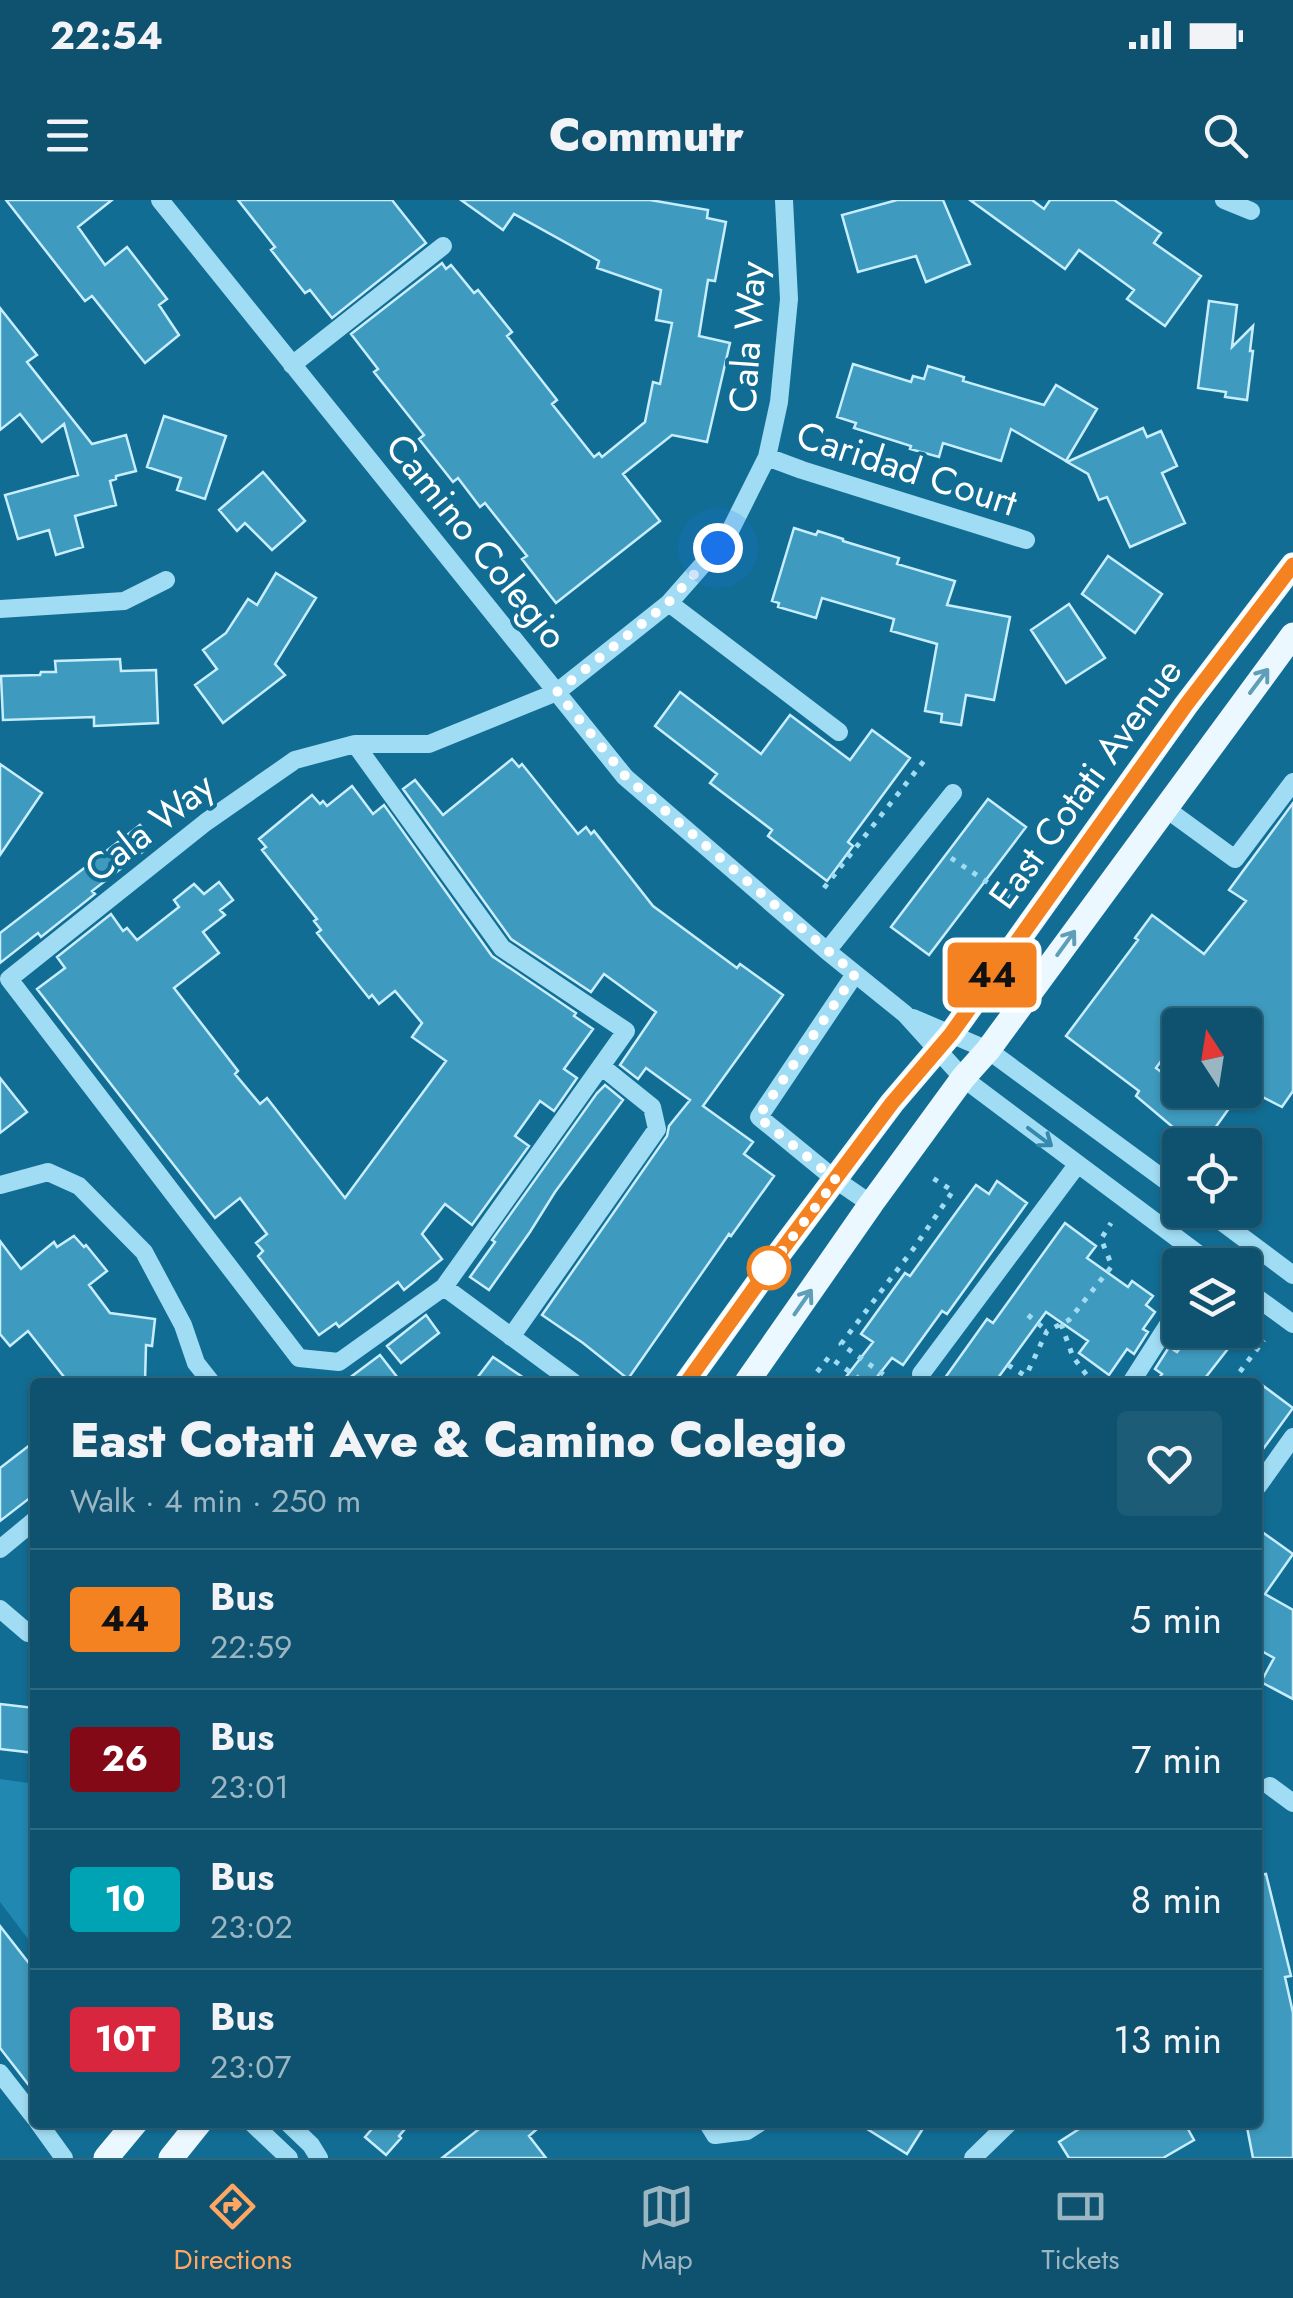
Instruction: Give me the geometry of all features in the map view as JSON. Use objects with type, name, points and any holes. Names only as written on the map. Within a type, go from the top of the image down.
[{"type":"main road","name":"East Cotati Avenue","points":[[690,1378],[892,1103],[944,1042],[1130,782],[1284,595],[1293,565]]},
{"type":"main road","name":"East Cotati Avenue","points":[[750,1378],[962,1078],[988,1050],[1293,635]]},
{"type":"main road","points":[[1130,782],[1165,808]]},
{"type":"main road","points":[[106,2158],[131,2128]]},
{"type":"main road","points":[[170,2158],[195,2128]]},
{"type":"street","name":"Camino Colegio","points":[[160,200],[626,777],[905,1014],[944,1042],[988,1050],[1162,1178]]},
{"type":"street","name":"Cala Way","points":[[444,1287],[339,1362],[299,1358],[10,979],[206,822],[295,760],[355,744],[429,744],[557,692],[668,603],[727,537],[767,456],[779,402],[790,299],[784,200]]},
{"type":"street","points":[[1224,200],[1250,211]]},
{"type":"street","points":[[292,365],[443,246]]},
{"type":"street","name":"Caridad Court","points":[[767,456],[1026,540]]},
{"type":"street","points":[[0,609],[124,601],[166,580]]},
{"type":"street","points":[[668,603],[839,732]]},
{"type":"street","points":[[355,744],[502,948],[626,1031],[444,1287],[567,1378]]},
{"type":"street","points":[[1165,808],[1234,859],[1293,782]]},
{"type":"street","points":[[827,951],[953,793]]},
{"type":"street","points":[[855,974],[758,1117],[870,1204]]},
{"type":"street","name":"Camino Colegio","points":[[944,1042],[962,1078],[1188,1248]]},
{"type":"street","points":[[511,1337],[656,1129],[652,1107],[601,1066]]},
{"type":"street","points":[[921,1374],[1077,1165]]},
{"type":"street","points":[[0,1185],[48,1172],[79,1186],[144,1252],[206,1378]]},
{"type":"street","points":[[1230,1228],[1293,1276]]},
{"type":"street","points":[[1262,1301],[1293,1324]]},
{"type":"street","points":[[1135,1378],[1162,1334]]},
{"type":"street","points":[[1262,1480],[1293,1437]]},
{"type":"street","points":[[0,1549],[30,1524]]},
{"type":"street","points":[[0,1609],[30,1633]]},
{"type":"street","points":[[1270,1786],[1293,1803]]},
{"type":"street","points":[[0,2072],[30,2112]]},
{"type":"street","points":[[42,2128],[64,2158]]},
{"type":"street","points":[[257,2128],[289,2158]]},
{"type":"street","points":[[293,2128],[319,2158]]},
{"type":"street","points":[[711,2128],[715,2135],[752,2128]]},
{"type":"street","points":[[973,2158],[1004,2128]]},
{"type":"path","points":[[824,888],[928,757]]},
{"type":"path","points":[[951,858],[1011,898]]},
{"type":"path","points":[[888,1378],[841,1344],[953,1191],[928,1176]]},
{"type":"path","points":[[1026,1378],[1046,1331],[1068,1320],[1112,1266],[1102,1240],[1111,1224]]},
{"type":"path","points":[[1028,1315],[1046,1331]]},
{"type":"path","points":[[1061,1324],[1073,1358],[1089,1378]]},
{"type":"path","points":[[1235,1378],[1264,1340]]},
{"type":"path","points":[[812,1378],[829,1357],[858,1378]]},
{"type":"path","points":[[1008,1365],[1023,1378]]},
{"type":"shaded area","points":[[0,1779],[30,1783],[30,1941],[0,1902]]},
{"type":"building","points":[[6,200],[112,200],[78,227],[105,265],[127,247],[167,299],[159,305],[179,335],[145,363],[92,296],[85,301]]},
{"type":"building","points":[[238,200],[392,200],[426,243],[332,318],[310,290],[305,293]]},
{"type":"building","points":[[461,200],[650,200],[708,210],[707,218],[726,222],[715,281],[708,280],[699,336],[730,343],[707,442],[672,435],[623,474],[660,521],[556,603],[522,559],[527,556],[485,503],[480,507],[458,478],[453,482],[419,439],[424,435],[374,372],[378,369],[351,334],[442,263],[446,269],[451,265],[474,293],[478,290],[512,332],[507,336],[557,400],[552,404],[594,457],[599,453],[602,457],[645,422],[653,382],[660,384],[672,323],[656,320],[661,290],[597,268],[599,261],[514,214],[503,230]]},
{"type":"building","points":[[897,200],[943,200],[970,264],[926,282],[916,256],[858,272],[842,215]]},
{"type":"building","points":[[970,200],[1032,200],[1044,209],[1050,200],[1114,200],[1161,233],[1154,243],[1201,276],[1165,326],[1127,299],[1134,290],[1079,250],[1065,269]]},
{"type":"building","points":[[1209,301],[1237,305],[1232,347],[1253,326],[1247,400],[1198,388]]},
{"type":"building","points":[[0,308],[37,355],[27,362],[92,444],[126,435],[136,471],[110,481],[116,505],[75,516],[83,547],[56,555],[49,530],[18,539],[5,495],[78,475],[64,424],[42,442],[20,414],[0,430]]},
{"type":"building","points":[[853,364],[911,382],[913,376],[924,379],[928,366],[964,377],[963,381],[1044,405],[1056,385],[1097,409],[1066,461],[1011,429],[1001,461],[943,443],[939,457],[854,428],[856,423],[837,417]]},
{"type":"building","points":[[164,416],[226,436],[205,499],[177,490],[181,478],[147,467]]},
{"type":"building","points":[[1143,428],[1147,437],[1161,431],[1177,466],[1162,473],[1185,523],[1130,547],[1107,497],[1099,500],[1088,474],[1067,462]]},
{"type":"building","points":[[263,472],[305,521],[272,550],[245,523],[237,531],[219,510]]},
{"type":"building","points":[[794,528],[843,539],[899,558],[897,564],[955,581],[947,605],[1010,617],[994,700],[966,695],[961,725],[941,722],[942,714],[925,711],[937,644],[891,631],[894,619],[822,598],[816,618],[778,607],[779,603],[772,601]]},
{"type":"building","points":[[1108,556],[1162,594],[1135,633],[1082,594]]},
{"type":"building","points":[[276,573],[316,598],[275,664],[285,675],[223,723],[195,685],[217,669],[203,650],[226,633],[248,599],[257,605]]},
{"type":"building","points":[[1069,604],[1105,658],[1066,683],[1031,630]]},
{"type":"building","points":[[120,659],[121,671],[156,670],[158,723],[94,726],[94,717],[3,720],[1,676],[56,672],[55,661]]},
{"type":"building","points":[[680,692],[761,754],[790,715],[850,760],[872,730],[910,758],[848,842],[853,846],[827,881],[768,836],[772,830],[710,783],[717,774],[655,726]]},
{"type":"building","points":[[512,759],[519,767],[522,764],[578,834],[586,827],[591,834],[594,831],[653,906],[737,968],[740,964],[783,995],[703,1106],[753,1142],[744,1154],[774,1176],[629,1378],[542,1315],[690,1100],[646,1068],[638,1079],[620,1065],[656,1012],[604,974],[591,992],[511,939],[403,789],[415,780],[443,815]]},
{"type":"building","points":[[0,764],[42,793],[0,855]]},
{"type":"building","points":[[352,786],[373,814],[384,805],[492,956],[576,1013],[574,1016],[593,1029],[564,1069],[577,1078],[554,1111],[540,1101],[515,1136],[529,1146],[472,1225],[445,1204],[422,1234],[442,1259],[404,1290],[398,1282],[339,1327],[336,1323],[319,1335],[258,1256],[263,1251],[256,1243],[267,1234],[240,1198],[215,1218],[37,989],[65,968],[57,957],[111,914],[123,931],[127,928],[137,940],[179,907],[174,900],[194,884],[204,894],[219,882],[233,900],[220,910],[225,915],[203,932],[219,953],[174,988],[238,1071],[235,1074],[260,1104],[267,1098],[345,1198],[446,1061],[412,1037],[422,1023],[395,991],[379,1004],[372,995],[369,998],[317,933],[321,930],[314,921],[317,919],[262,850],[266,847],[259,839],[312,795],[327,806]]},
{"type":"building","points":[[988,799],[1026,827],[929,955],[891,927]]},
{"type":"building","points":[[1293,803],[1293,1091],[1282,1107],[1262,1097],[1262,1008],[1162,1008],[1162,1060],[1156,1068],[1162,1072],[1162,1108],[1229,1108],[1215,1128],[1174,1128],[1136,1096],[1139,1091],[1066,1036],[1138,940],[1135,938],[1152,915],[1204,954],[1246,901],[1229,890]]},
{"type":"building","points":[[140,825],[154,843],[41,937],[38,933],[0,963],[0,933]]},
{"type":"building","points":[[0,1078],[27,1112],[0,1133]]},
{"type":"building","points":[[605,1085],[623,1100],[489,1290],[470,1277],[495,1242],[492,1240]]},
{"type":"building","points":[[997,1181],[1027,1203],[947,1314],[942,1311],[903,1365],[892,1358],[876,1378],[845,1378],[873,1342],[861,1334],[905,1273],[910,1276],[976,1185],[989,1194]]},
{"type":"building","points":[[1065,1223],[1096,1246],[1087,1258],[1128,1287],[1132,1281],[1153,1296],[1146,1305],[1155,1312],[1143,1329],[1148,1332],[1134,1354],[1127,1349],[1109,1375],[1079,1353],[1088,1341],[1046,1312],[998,1378],[945,1378],[987,1319],[993,1323]]},
{"type":"building","points":[[74,1236],[107,1271],[89,1285],[110,1313],[155,1319],[152,1346],[146,1345],[145,1378],[65,1378],[28,1331],[10,1346],[0,1334],[0,1241],[21,1269],[54,1242],[57,1247]]},
{"type":"building","points":[[426,1315],[439,1333],[401,1363],[387,1346]]},
{"type":"building","points":[[1171,1348],[1177,1352],[1180,1348],[1227,1350],[1205,1378],[1159,1378],[1162,1374],[1155,1369]]},
{"type":"building","points":[[380,1355],[398,1378],[349,1378]]},
{"type":"building","points":[[493,1357],[524,1378],[477,1378]]},
{"type":"building","points":[[1262,1385],[1293,1408],[1262,1451]]},
{"type":"building","points":[[30,1445],[30,1498],[0,1521],[0,1468]]},
{"type":"building","points":[[1262,1532],[1293,1554],[1265,1594],[1293,1610],[1293,1699],[1262,1683],[1274,1658],[1262,1651]]},
{"type":"building","points":[[0,1704],[30,1707],[30,1752],[0,1749]]},
{"type":"building","points":[[1262,1874],[1266,1874],[1291,1976],[1285,1977],[1293,2013],[1293,2158],[1253,2158],[1247,2128],[1262,2128]]},
{"type":"building","points":[[0,1926],[30,1965],[30,2087],[0,2048]]},
{"type":"building","points":[[373,2128],[406,2128],[386,2155],[365,2137]]},
{"type":"building","points":[[480,2128],[538,2128],[529,2136],[546,2158],[442,2158]]},
{"type":"building","points":[[866,2128],[923,2128],[907,2154]]},
{"type":"building","points":[[1081,2128],[1187,2128],[1194,2140],[1163,2158],[1069,2158],[1059,2142]]},
{"type":"bus line","name":"44","points":[[690,1378],[892,1103],[951,1034],[1186,705],[1293,565]]},
{"type":"route","points":[[718,548],[668,603],[557,692],[626,777],[855,974],[758,1117],[836,1180],[769,1268]]}]
